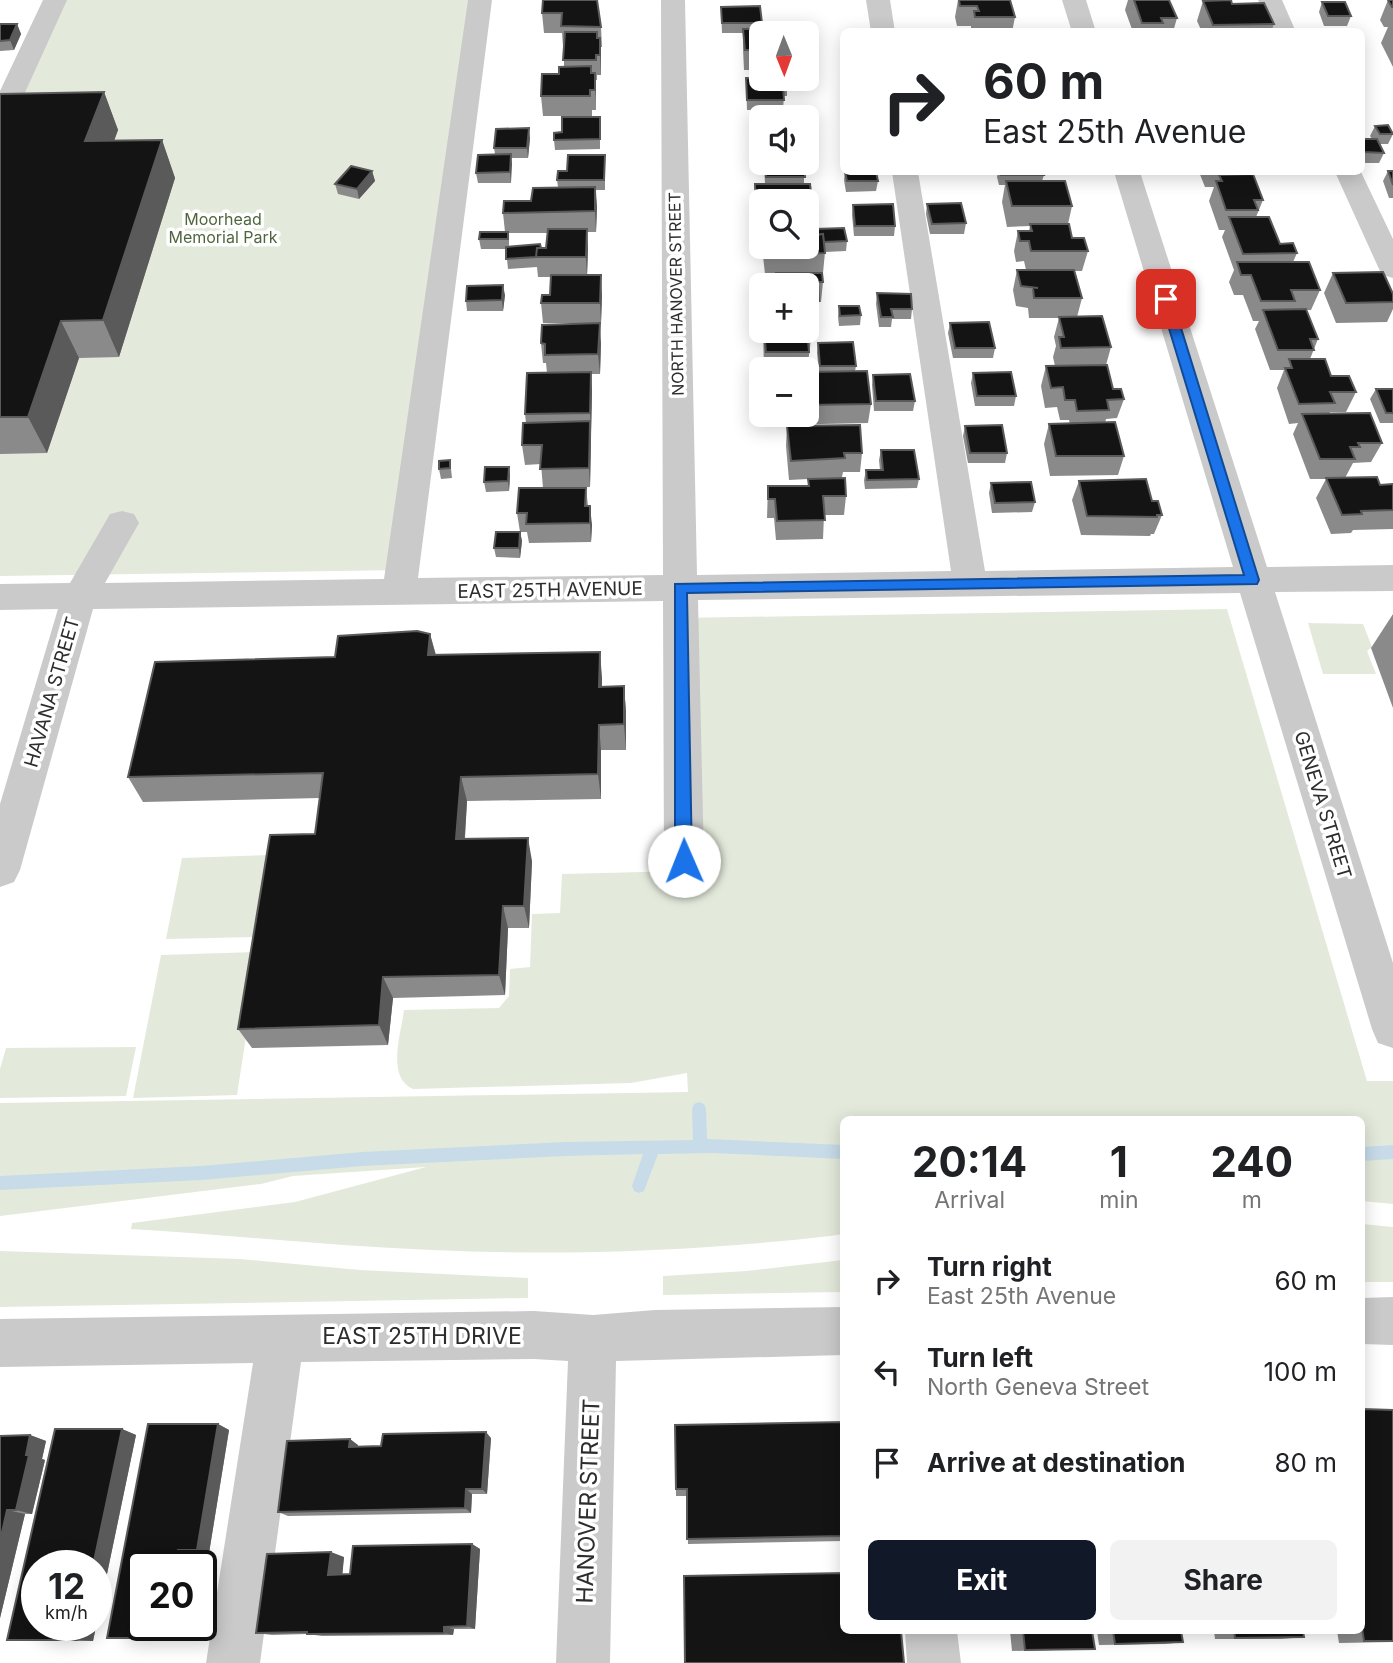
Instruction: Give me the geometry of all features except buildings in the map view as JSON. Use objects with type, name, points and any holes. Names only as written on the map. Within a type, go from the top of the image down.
[{"type":"street","points":[[0,119],[55,0]]},
{"type":"street","points":[[399,592],[480,0]]},
{"type":"street","name":"NORTH HANOVER STREET","points":[[673,0],[680,588]]},
{"type":"street","points":[[878,0],[882,28]]},
{"type":"street","points":[[1074,0],[1083,28]]},
{"type":"street","points":[[1270,0],[1282,28]]},
{"type":"street","points":[[905,175],[970,584]]},
{"type":"street","name":"GENEVA STREET","points":[[1128,175],[1393,1030]]},
{"type":"street","points":[[1349,175],[1393,269]]},
{"type":"street","name":"HAVANA STREET","points":[[0,870],[79,597],[122,523]]},
{"type":"street","name":"EAST 25TH AVENUE","points":[[0,597],[1393,578]]},
{"type":"street","points":[[680,588],[684,861]]},
{"type":"street","points":[[1365,1321],[1393,1321]]},
{"type":"street","name":"EAST 25TH DRIVE","points":[[0,1343],[534,1335],[593,1339],[655,1334],[840,1331]]},
{"type":"street","points":[[233,1663],[281,1337]]},
{"type":"street","name":"HANOVER STREET","points":[[583,1663],[593,1339]]},
{"type":"street","points":[[931,1634],[934,1663]]},
{"type":"green space","name":"Moorhead Memorial Park","points":[[55,0],[480,0],[402,570],[0,576],[0,130]]},
{"type":"green space","points":[[1227,609],[1367,1081],[1393,1081],[1393,1204],[1365,1201],[1365,1116],[840,1116],[840,1234],[830,1236],[681,1249],[482,1252],[131,1229],[132,1223],[295,1202],[426,1167],[293,1176],[261,1184],[0,1216],[0,1103],[688,1092],[687,1073],[631,1083],[413,1089],[405,1083],[397,1065],[404,1010],[499,1008],[509,996],[510,969],[530,967],[532,914],[560,913],[562,874],[684,871],[679,618]]},
{"type":"green space","points":[[1308,623],[1363,624],[1372,647],[1367,651],[1376,674],[1323,674]]},
{"type":"green space","points":[[270,855],[257,937],[166,939],[182,858]]},
{"type":"green space","points":[[259,952],[237,1095],[133,1098],[161,955]]},
{"type":"green space","points":[[136,1047],[126,1096],[0,1098],[0,1069],[6,1048]]},
{"type":"green space","points":[[1365,1224],[1393,1227],[1393,1282],[1365,1282]]},
{"type":"green space","points":[[0,1251],[240,1259],[360,1270],[528,1278],[528,1298],[0,1307]]},
{"type":"green space","points":[[840,1260],[840,1292],[663,1295],[663,1276],[747,1271]]},
{"type":"waterway","points":[[699,1109],[700,1146]]},
{"type":"waterway","points":[[653,1147],[700,1146]]},
{"type":"waterway","points":[[700,1146],[840,1152]]},
{"type":"waterway","points":[[0,1183],[201,1173],[362,1159],[653,1147]]},
{"type":"waterway","points":[[639,1186],[653,1147]]},
{"type":"waterway","points":[[1365,1154],[1393,1152]]},
{"type":"route","points":[[684,861],[680,588],[1252,580],[1166,299]]}]
